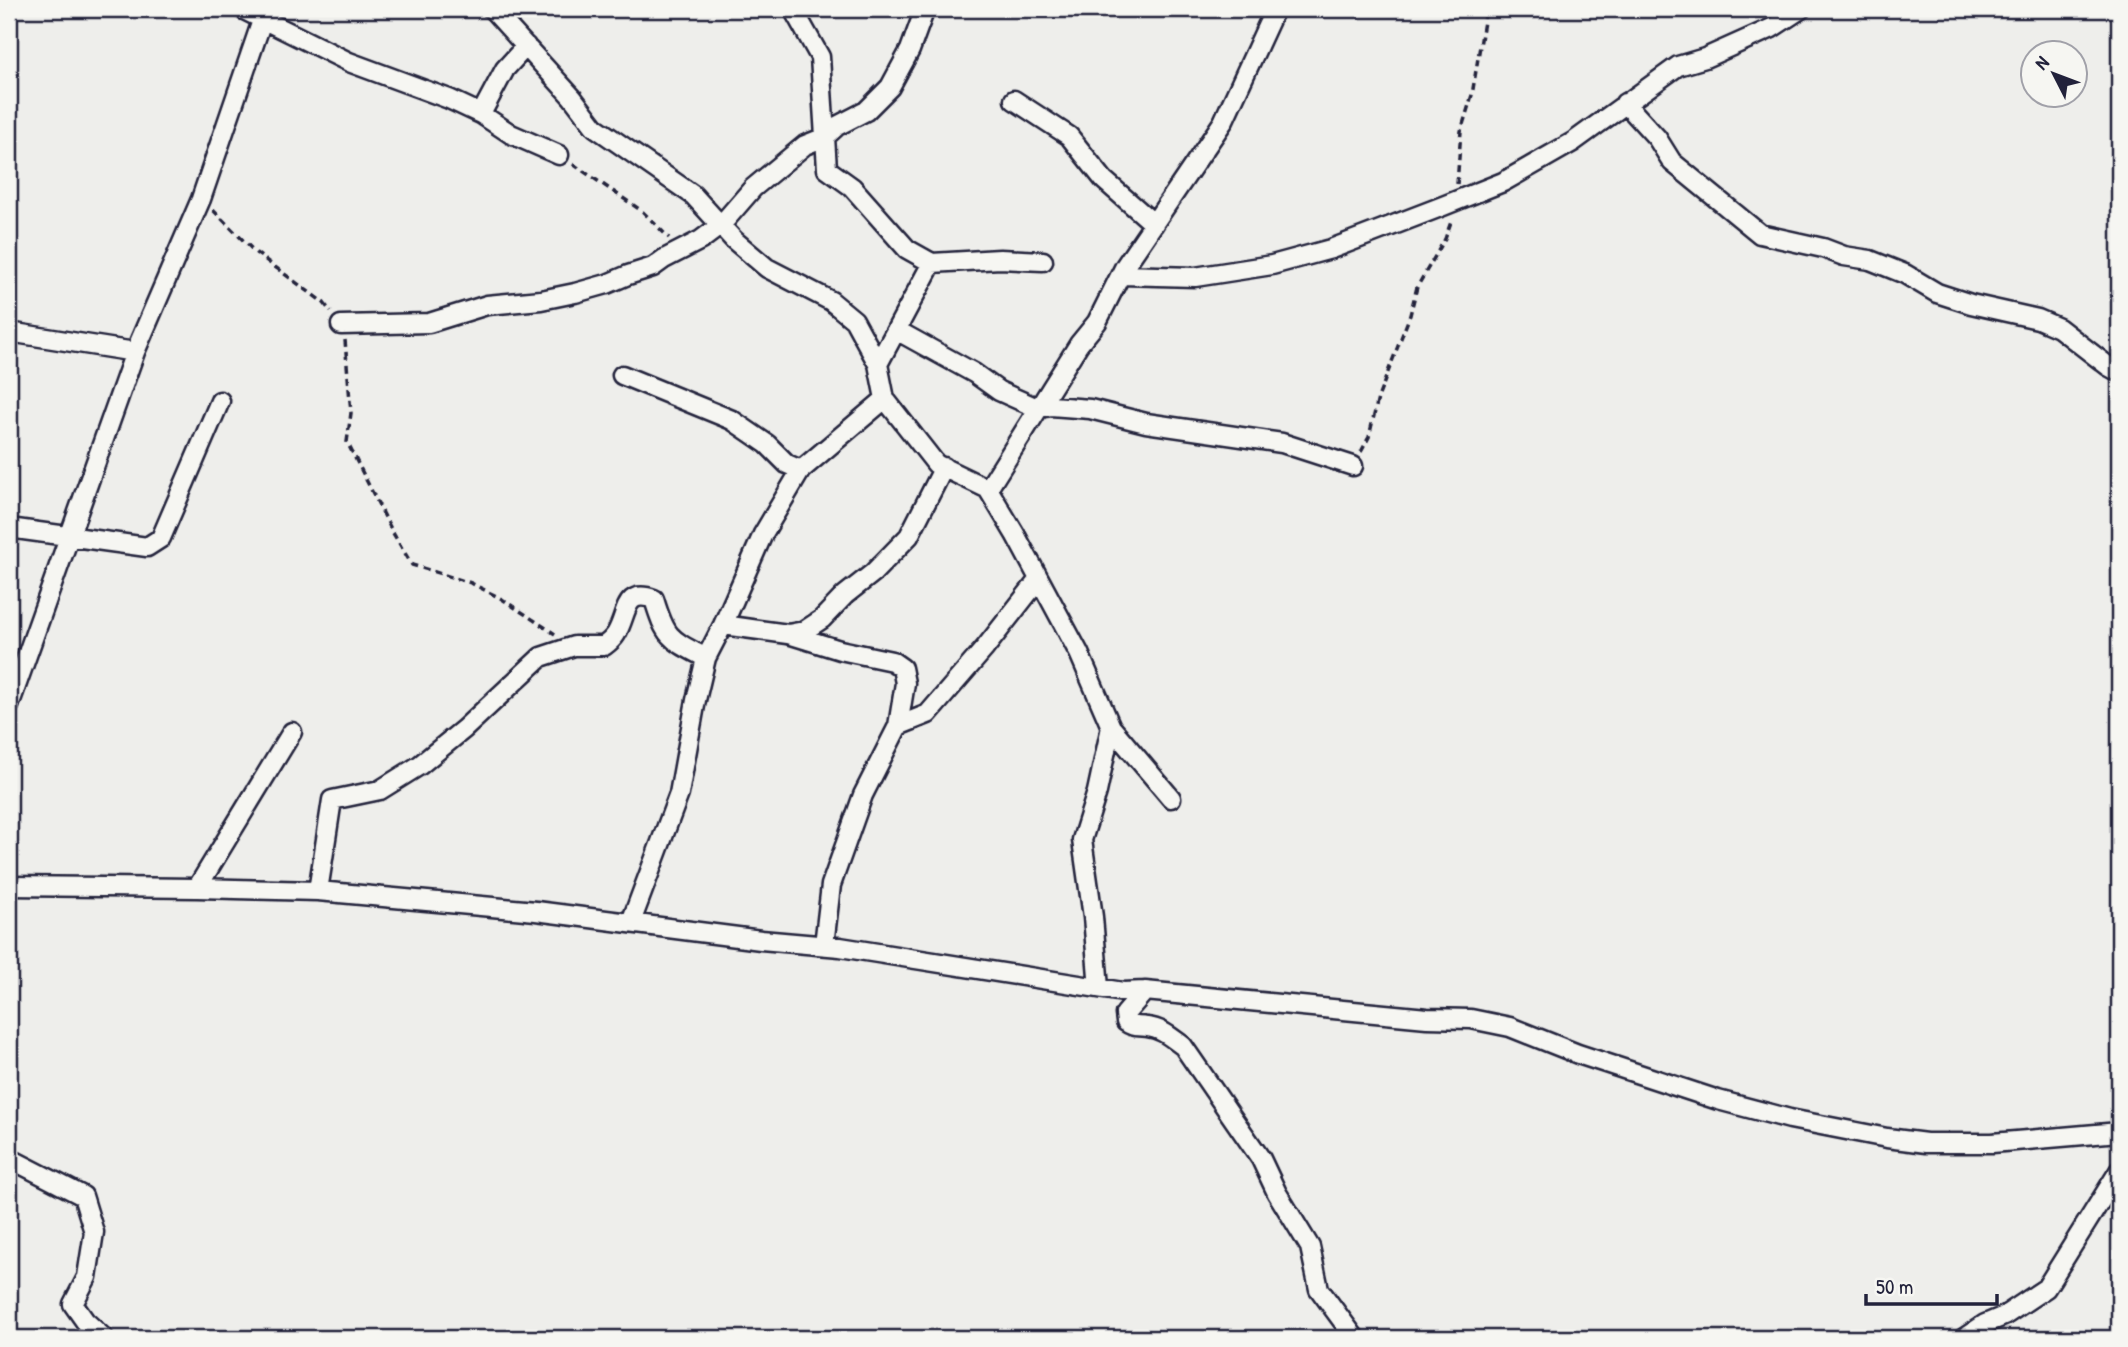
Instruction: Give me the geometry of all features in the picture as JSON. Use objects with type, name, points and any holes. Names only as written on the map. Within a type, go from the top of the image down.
[{"type":"street","points":[[242,9],[265,14],[349,62],[449,99],[481,114],[511,134],[559,155]]},
{"type":"street","points":[[492,9],[572,97],[595,127],[693,195],[734,240],[767,268],[831,301],[854,320],[878,364],[885,399],[936,464],[988,489],[1079,653],[1111,727],[1171,798]]},
{"type":"street","points":[[793,9],[820,57],[827,169],[852,187],[907,249],[932,263],[1000,259],[1043,261]]},
{"type":"street","points":[[341,325],[429,323],[487,304],[575,293],[653,267],[721,225],[753,188],[805,145],[825,137],[836,126],[866,111],[890,87],[910,50],[925,9]]},
{"type":"street","points":[[988,489],[1037,408],[1079,344],[1097,322],[1121,275],[1223,122],[1275,9]]},
{"type":"street","points":[[1121,275],[1195,277],[1272,265],[1331,249],[1456,201],[1503,182],[1573,142],[1678,66],[1705,58],[1772,28],[1801,9]]},
{"type":"street","points":[[9,706],[135,352],[201,199],[265,14]]},
{"type":"street","points":[[481,114],[505,69],[526,46]]},
{"type":"street","points":[[1014,100],[1069,136],[1104,180],[1154,224]]},
{"type":"street","points":[[1625,103],[1657,138],[1672,162],[1760,234],[1870,260],[1905,274],[1937,293],[2038,319],[2059,328],[2119,372]]},
{"type":"street","points":[[878,364],[932,263]]},
{"type":"street","points":[[898,331],[974,373],[999,391],[1037,408],[1051,406],[1090,409],[1146,422],[1282,443],[1353,466]]},
{"type":"street","points":[[9,332],[135,352]]},
{"type":"street","points":[[622,375],[732,420],[767,444],[787,464],[801,470]]},
{"type":"street","points":[[631,922],[679,794],[706,658],[763,534],[801,470],[885,399]]},
{"type":"street","points":[[9,528],[147,547],[160,538],[220,401]]},
{"type":"street","points":[[788,634],[804,631],[822,620],[909,536],[944,467]]},
{"type":"street","points":[[898,726],[929,714],[1039,579]]},
{"type":"street","points":[[318,891],[332,800],[380,790],[420,765],[464,729],[541,657],[573,646],[604,646],[615,635],[629,603],[636,596],[642,594],[654,598],[665,632],[672,640],[706,658]]},
{"type":"street","points":[[723,625],[788,634],[892,662],[902,668],[905,683],[898,726],[863,795],[831,885],[824,945]]},
{"type":"street","points":[[1099,989],[1093,917],[1082,840],[1097,792],[1111,727]]},
{"type":"street","points":[[197,888],[292,732]]},
{"type":"street","points":[[9,886],[318,891],[536,911],[761,940],[824,945],[1123,992],[1145,991],[1427,1018],[1471,1019],[1510,1027],[1578,1054],[1718,1100],[1790,1119],[1887,1138],[1926,1143],[1992,1143],[2119,1132]]},
{"type":"street","points":[[1145,991],[1125,1014],[1126,1022],[1133,1028],[1148,1027],[1166,1033],[1183,1046],[1261,1158],[1277,1193],[1310,1247],[1319,1289],[1355,1338]]},
{"type":"street","points":[[9,1158],[83,1196],[94,1232],[87,1277],[73,1304],[85,1321],[104,1338]]},
{"type":"street","points":[[1964,1338],[2046,1288],[2119,1171]]},
{"type":"path","points":[[1353,466],[1369,437],[1378,398],[1410,315],[1417,287],[1445,239],[1456,201],[1461,131],[1472,95],[1486,9]]},
{"type":"path","points":[[559,155],[642,211],[681,251]]},
{"type":"path","points":[[201,199],[256,253],[324,303],[341,325],[345,340],[351,413],[348,442],[412,565],[471,583],[502,599],[573,646]]}]
